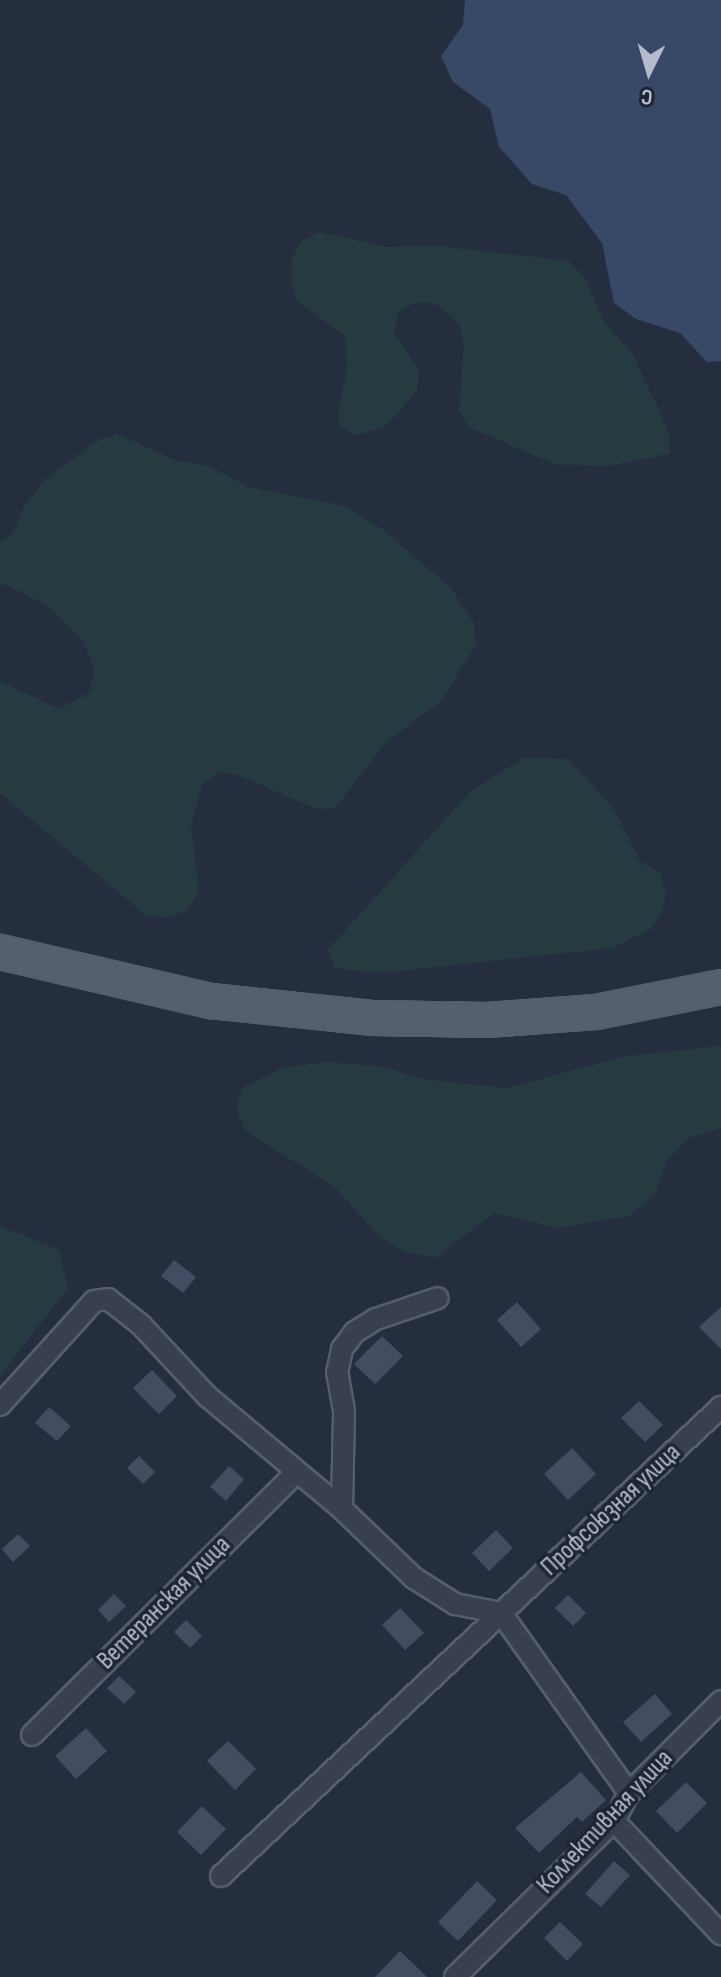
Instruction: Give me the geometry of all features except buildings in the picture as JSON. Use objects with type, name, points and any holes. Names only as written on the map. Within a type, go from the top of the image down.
[{"type":"main road","points":[[0,952],[211,1001],[374,1018],[487,1020],[596,1012],[721,987]]},
{"type":"street","points":[[342,1509],[344,1411],[337,1373],[342,1349],[355,1332],[376,1319],[438,1298]]},
{"type":"street","points":[[0,1405],[94,1301],[108,1299],[141,1325],[207,1396],[342,1509],[414,1578],[455,1604],[501,1613],[629,1793]]},
{"type":"street","name":"Профсоюзная улица","points":[[221,1876],[721,1407]]},
{"type":"street","name":"Ветеранская улица","points":[[32,1735],[297,1472]]},
{"type":"street","name":"Коллективная улица","points":[[455,1977],[614,1821],[629,1793],[721,1701]]},
{"type":"street","points":[[614,1821],[721,1934]]},
{"type":"green space","points":[[320,232],[386,247],[440,246],[569,261],[585,278],[604,322],[633,354],[669,433],[670,454],[608,466],[554,464],[469,427],[459,410],[464,345],[459,324],[437,304],[416,302],[398,313],[394,333],[419,370],[417,391],[387,425],[356,436],[339,425],[338,413],[347,369],[345,336],[296,300],[292,281],[292,259],[301,241]]},
{"type":"green space","points":[[117,434],[178,461],[210,466],[246,486],[343,506],[382,529],[451,588],[473,622],[476,645],[440,702],[387,741],[335,808],[316,809],[238,775],[219,772],[202,785],[191,825],[199,891],[188,910],[168,918],[147,916],[0,793],[0,681],[59,709],[88,694],[95,671],[84,642],[46,604],[0,583],[0,541],[13,533],[26,504],[45,480],[97,441]]},
{"type":"green space","points":[[524,758],[567,759],[613,807],[641,863],[659,872],[666,892],[662,911],[650,930],[612,948],[379,973],[335,968],[328,950],[470,792]]},
{"type":"green space","points":[[721,1046],[721,1128],[689,1137],[666,1162],[655,1194],[629,1216],[558,1228],[494,1213],[435,1258],[406,1252],[379,1237],[337,1189],[245,1130],[236,1109],[242,1088],[282,1068],[327,1062],[386,1067],[420,1079],[507,1088],[622,1057]]},
{"type":"green space","points":[[0,1226],[59,1250],[68,1288],[0,1376]]},
{"type":"water","points":[[465,0],[721,0],[721,361],[707,362],[680,333],[636,319],[614,303],[602,243],[566,195],[532,184],[499,147],[490,109],[453,82],[441,56],[463,25]]}]
